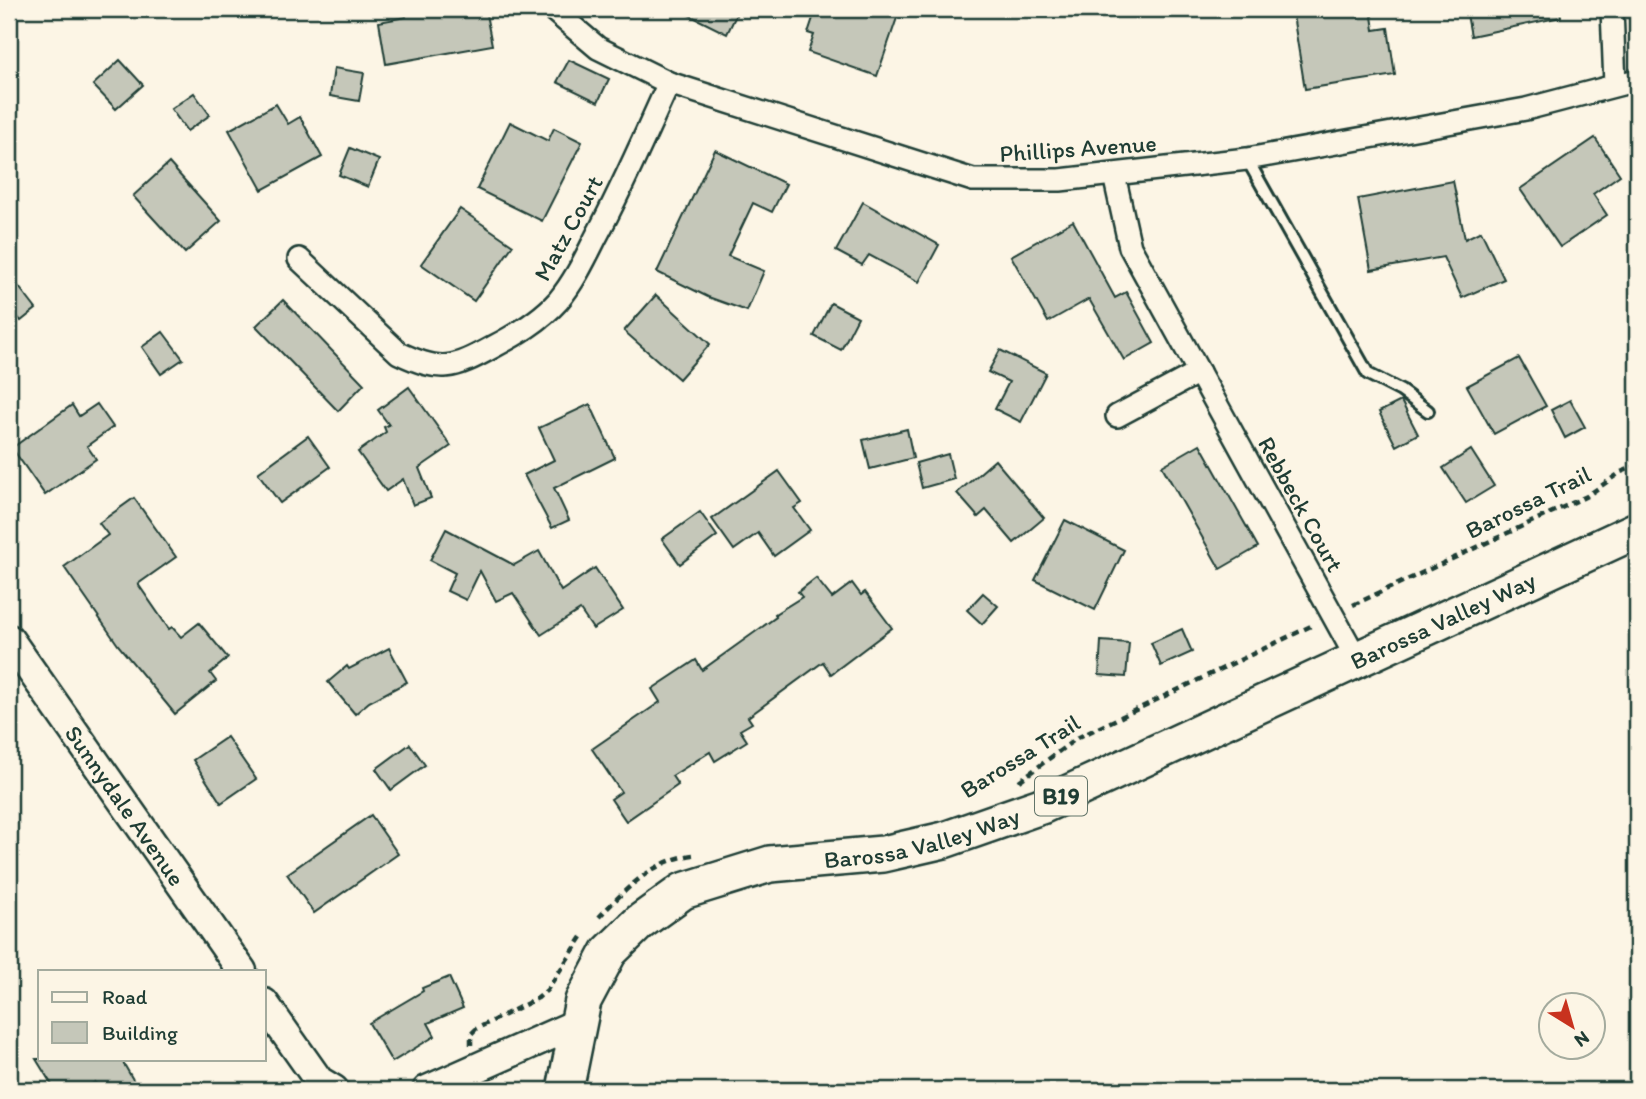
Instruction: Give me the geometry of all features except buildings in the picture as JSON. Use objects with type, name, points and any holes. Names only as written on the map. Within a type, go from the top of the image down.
[{"type":"main road","name":"Barossa Valley Way","points":[[565,1090],[583,1001],[609,952],[640,922],[683,891],[770,864],[883,855],[944,840],[1041,806],[1637,530]]},
{"type":"street","name":"Phillips Avenue","points":[[552,9],[598,48],[669,83],[973,180],[1060,180],[1247,159],[1526,109],[1637,80]]},
{"type":"street","points":[[1612,9],[1615,85]]},
{"type":"street","name":"Matz Court","points":[[299,259],[399,353],[441,368],[462,363],[481,354],[539,319],[557,301],[575,276],[614,205],[669,83]]},
{"type":"street","name":"Rebbeck Court","points":[[1114,175],[1130,247],[1358,661]]},
{"type":"street","points":[[1117,416],[1199,372]]},
{"type":"street","name":"Sunnydale Avenue","points":[[9,639],[241,970]]},
{"type":"street","points":[[266,1006],[319,1081],[334,1090]]},
{"type":"street","points":[[427,1090],[578,1023]]},
{"type":"lane","points":[[1247,159],[1368,374],[1401,391],[1428,411]]},
{"type":"path","name":"Barossa Trail","points":[[1009,789],[1077,738],[1587,496],[1621,472],[1637,466]]},
{"type":"path","points":[[595,922],[628,888],[650,871],[676,857],[706,854]]},
{"type":"path","points":[[479,1067],[470,1040],[471,1034],[486,1023],[538,999],[588,929]]}]
